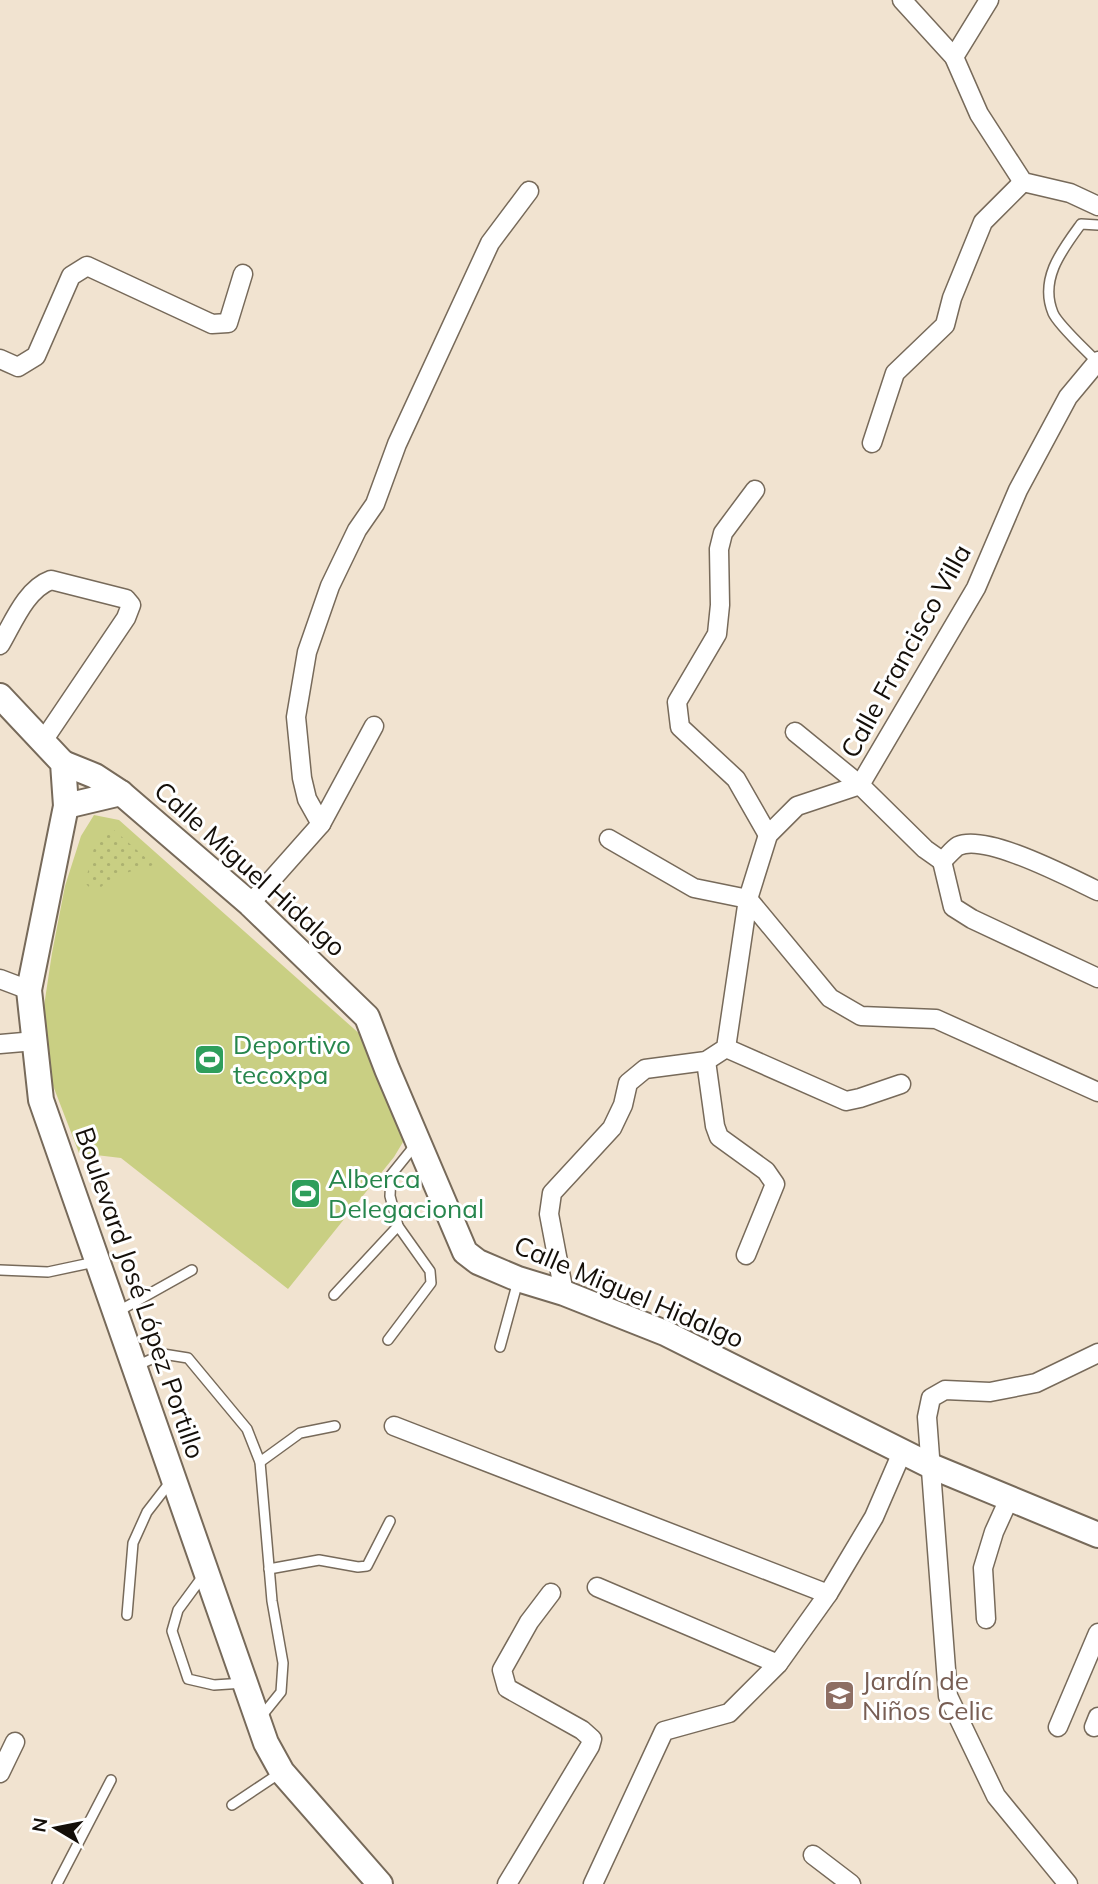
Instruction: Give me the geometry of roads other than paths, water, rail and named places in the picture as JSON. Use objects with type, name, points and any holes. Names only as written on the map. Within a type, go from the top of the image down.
[{"type":"street","points":[[902,0],[954,57],[979,114],[1023,182],[1070,193],[1098,206]]},
{"type":"street","points":[[954,57],[989,0]]},
{"type":"street","points":[[872,443],[895,373],[945,325],[952,298],[983,222],[1023,182]]},
{"type":"street","points":[[321,824],[307,799],[302,778],[296,717],[307,652],[330,586],[357,530],[375,504],[397,444],[490,243],[529,191]]},
{"type":"street","points":[[0,359],[18,367],[36,356],[71,276],[87,266],[212,324],[228,323],[243,274]]},
{"type":"street","name":"Calle Francisco Villa","points":[[726,1048],[748,899],[768,835],[797,806],[860,785],[976,588],[1018,490],[1068,397],[1097,361]]},
{"type":"street","points":[[755,490],[723,533],[719,549],[720,605],[716,634],[677,702],[680,727],[736,779],[768,835]]},
{"type":"street","points":[[0,645],[26,601],[40,584],[51,580],[126,599],[131,604],[126,618],[43,741]]},
{"type":"street","points":[[0,696],[63,764]]},
{"type":"street","points":[[250,904],[321,824],[374,726]]},
{"type":"street","points":[[795,732],[860,785],[925,849],[942,861],[953,907],[972,919],[1098,978]]},
{"type":"street","name":"Calle Miguel Hidalgo","points":[[63,764],[95,776],[121,793],[250,904],[367,1017],[465,1252],[478,1262],[664,1333],[931,1466],[1098,1535]]},
{"type":"street","name":"Boulevard José López Portillo","points":[[63,764],[66,806],[29,990],[41,1100],[266,1743],[282,1772],[380,1884]]},
{"type":"street","points":[[66,806],[121,793]]},
{"type":"street","points":[[609,839],[694,888],[748,899],[830,998],[860,1016],[936,1019],[1098,1092]]},
{"type":"street","points":[[942,861],[958,846],[972,844],[1007,850],[1098,891]]},
{"type":"street","points":[[0,979],[29,990]]},
{"type":"street","points":[[0,1044],[35,1041]]},
{"type":"street","points":[[564,1293],[549,1214],[552,1194],[612,1128],[623,1105],[628,1083],[645,1069],[706,1061],[726,1048],[846,1101],[901,1084]]},
{"type":"street","points":[[706,1061],[719,1137],[766,1171],[775,1184],[746,1255]]},
{"type":"street","points":[[1068,1884],[996,1796],[948,1696],[927,1417],[931,1398],[945,1390],[990,1392],[1036,1383],[1098,1353]]},
{"type":"street","points":[[394,1426],[828,1594]]},
{"type":"street","points":[[593,1884],[664,1731],[729,1713],[778,1664],[828,1594],[874,1517],[902,1450]]},
{"type":"street","points":[[986,1619],[984,1568],[994,1532],[1009,1499]]},
{"type":"street","points":[[597,1587],[778,1664]]},
{"type":"street","points":[[507,1884],[592,1740],[582,1730],[507,1688],[502,1670],[528,1622],[551,1593]]},
{"type":"street","points":[[1058,1727],[1098,1633]]},
{"type":"street","points":[[0,1773],[15,1742]]},
{"type":"street","points":[[813,1855],[851,1884]]},
{"type":"lane","points":[[1097,361],[1053,314],[1048,286],[1058,256],[1081,224],[1098,225]]},
{"type":"lane","points":[[388,1340],[431,1283],[430,1271],[398,1226],[390,1196],[391,1175],[418,1142]]},
{"type":"lane","points":[[334,1295],[398,1226]]},
{"type":"lane","points":[[0,1270],[48,1272],[97,1262]]},
{"type":"lane","points":[[115,1313],[192,1270]]},
{"type":"lane","points":[[500,1347],[518,1279]]},
{"type":"lane","points":[[134,1367],[163,1354],[188,1358],[247,1429],[260,1462],[272,1601],[283,1663],[281,1692],[258,1721]]},
{"type":"lane","points":[[260,1462],[300,1433],[335,1426]]},
{"type":"lane","points":[[127,1615],[133,1544],[147,1512],[173,1478]]},
{"type":"lane","points":[[269,1569],[319,1560],[358,1567],[367,1566],[390,1521]]},
{"type":"lane","points":[[206,1572],[178,1610],[172,1631],[188,1679],[214,1685],[244,1683]]},
{"type":"lane","points":[[232,1805],[282,1772]]},
{"type":"lane","points":[[57,1884],[111,1780]]},
{"type":"place","name":"Deportivo tecoxpa","points":[[210,1060]]},
{"type":"place","name":"Alberca Delegacional","points":[[305,1194]]},
{"type":"place","name":"Jardín de Niños Celic","points":[[839,1696]]}]
